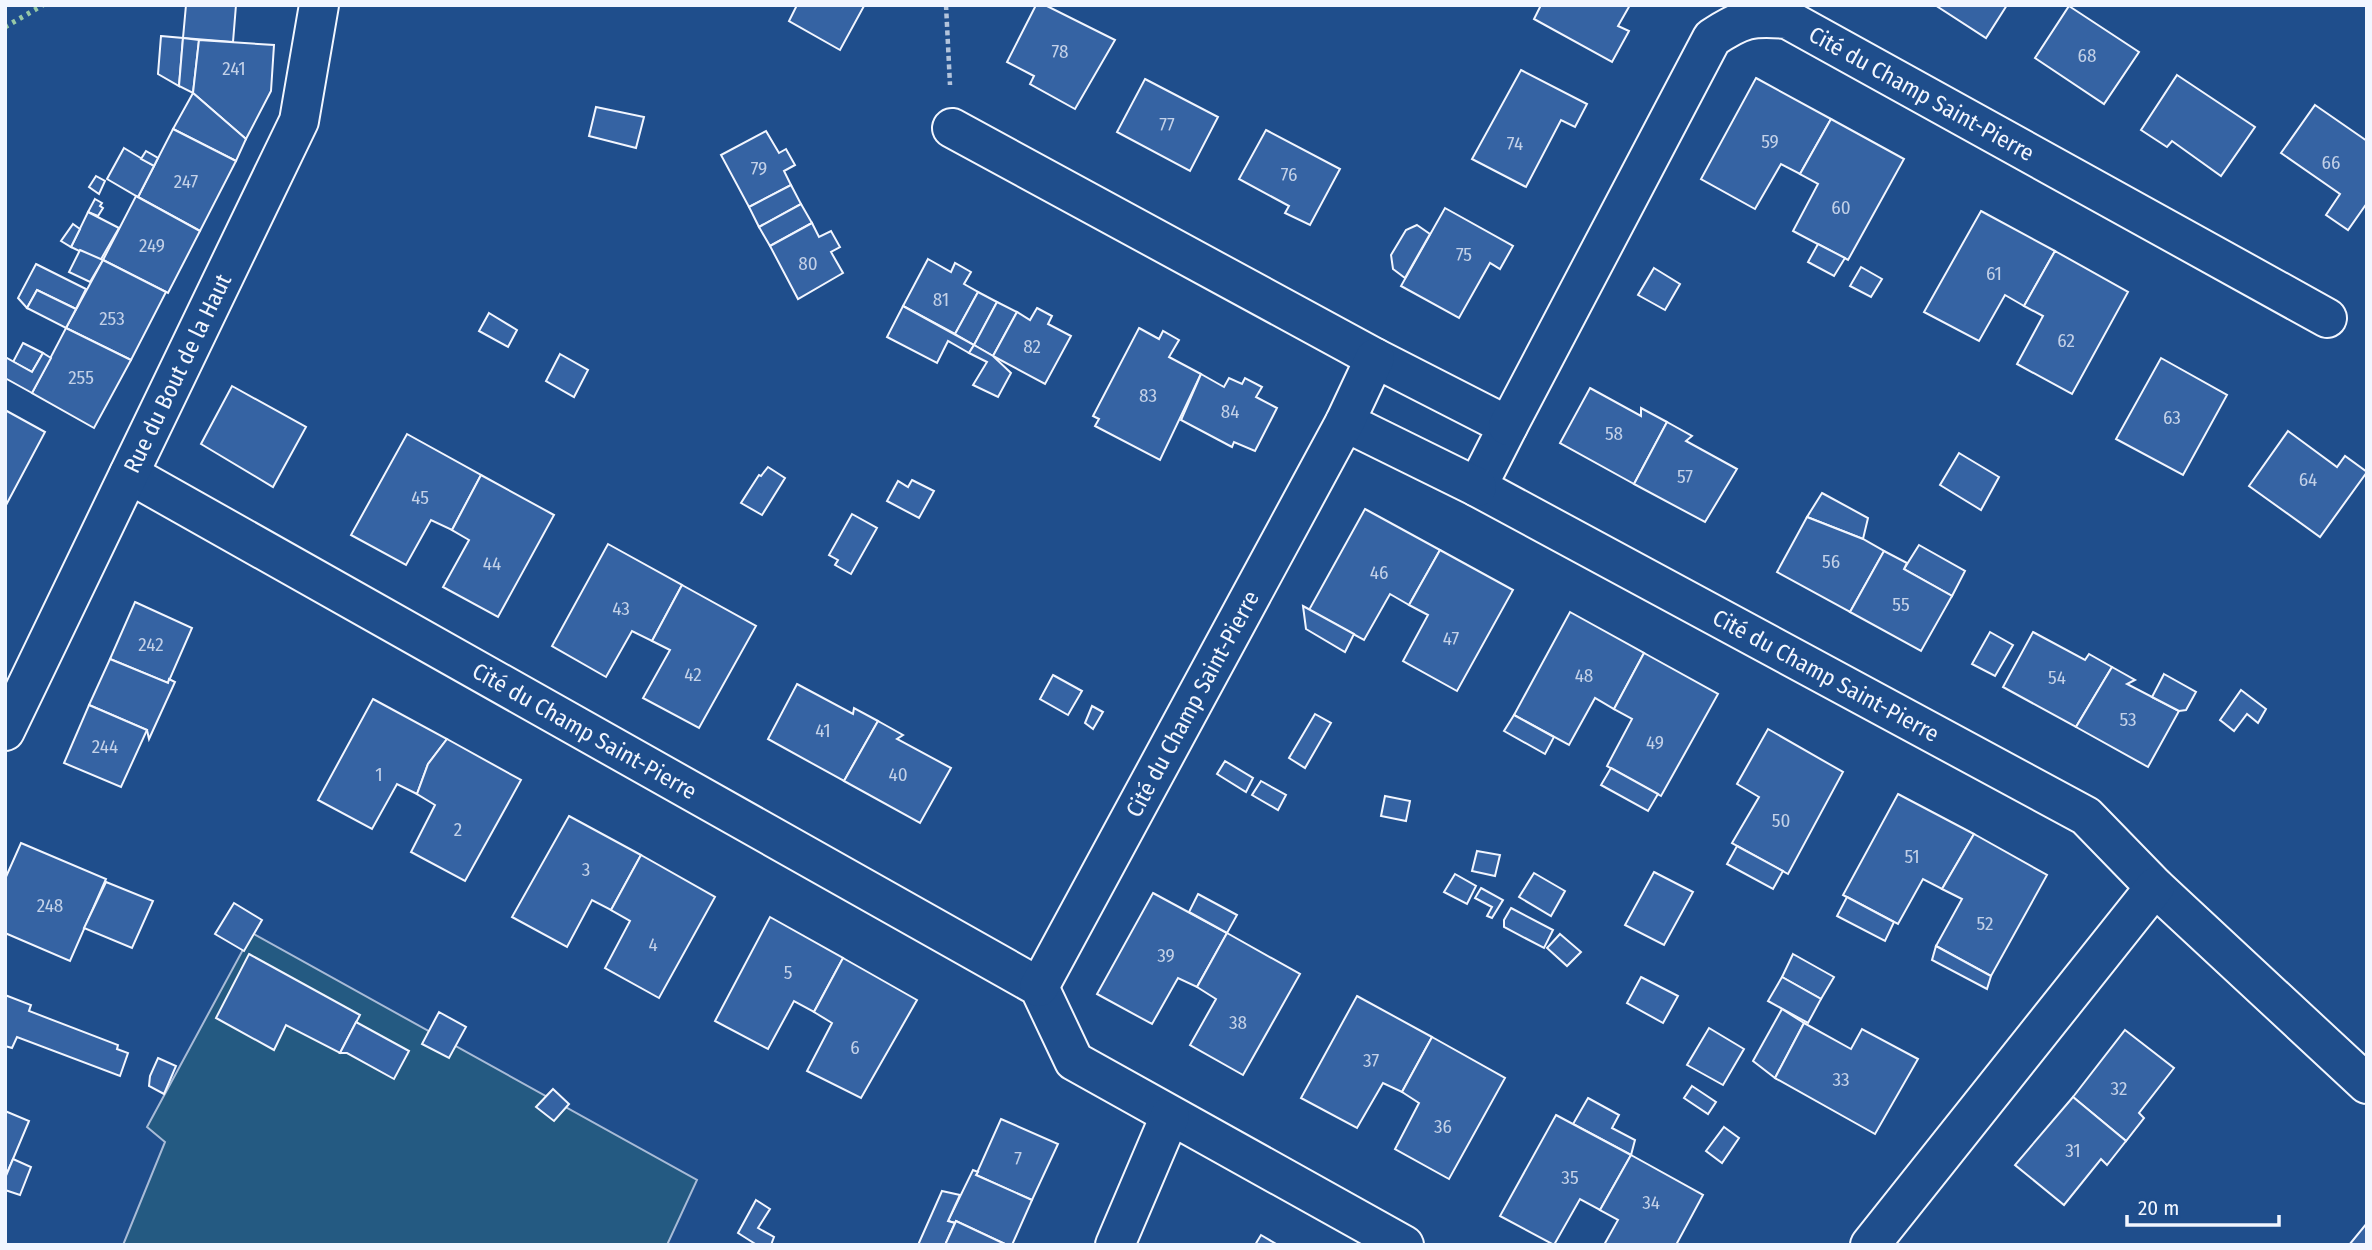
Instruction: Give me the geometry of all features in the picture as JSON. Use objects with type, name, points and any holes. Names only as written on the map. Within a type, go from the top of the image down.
[{"type":"street","name":"Rue du Bout de la Haut","points":[[5,732],[299,121],[319,5]]},
{"type":"street","name":"Cité du Champ Saint-Pierre","points":[[1477,487],[1712,38],[1738,22],[1759,17],[1787,19],[2327,318]]},
{"type":"street","points":[[952,128],[1375,358],[1508,426]]},
{"type":"street","name":"Cité du Champ Saint-Pierre","points":[[129,474],[1040,987],[1345,422],[1375,358]]},
{"type":"street","name":"Cité du Champ Saint-Pierre","points":[[1345,422],[1477,487],[2086,816],[2155,887],[2367,1084]]},
{"type":"street","points":[[1870,1245],[2155,887]]},
{"type":"street","points":[[1040,987],[1074,1061],[1404,1245]]},
{"type":"street","points":[[1115,1245],[1170,1116]]},
{"type":"path","points":[[946,5],[952,128]]},
{"type":"shaded area","points":[[252,933],[697,1180],[667,1245],[123,1245],[165,1142],[147,1127]]},
{"type":"building","points":[[186,5],[236,5],[233,42],[183,38]]},
{"type":"building","points":[[797,5],[864,6],[840,50],[789,21]]},
{"type":"building","points":[[1036,5],[1045,5],[1115,40],[1075,109],[1030,84],[1034,76],[1007,62]]},
{"type":"building","points":[[1541,5],[1630,5],[1618,26],[1629,31],[1612,62],[1534,19]]},
{"type":"building","points":[[1935,5],[2007,5],[1986,38]]},
{"type":"building","points":[[2069,6],[2139,52],[2104,104],[2035,58]]},
{"type":"building","points":[[161,36],[183,38],[179,86],[158,74]]},
{"type":"building","points":[[183,38],[199,40],[193,93],[179,86]]},
{"type":"building","points":[[199,40],[274,45],[271,91],[246,139],[193,93]]},
{"type":"building","points":[[1521,70],[1587,104],[1575,127],[1561,120],[1526,187],[1472,159]]},
{"type":"building","points":[[2177,75],[2255,127],[2221,176],[2172,141],[2167,147],[2141,130]]},
{"type":"building","points":[[1756,78],[1831,119],[1800,174],[1781,164],[1755,209],[1701,179]]},
{"type":"building","points":[[1145,79],[1218,117],[1190,171],[1117,132]]},
{"type":"building","points":[[193,93],[246,139],[236,161],[173,129]]},
{"type":"building","points":[[2315,105],[2367,141],[2367,203],[2348,230],[2326,215],[2340,194],[2281,153]]},
{"type":"building","points":[[596,107],[644,117],[636,148],[589,136]]},
{"type":"building","points":[[1831,119],[1904,159],[1848,260],[1793,231],[1818,184],[1800,174]]},
{"type":"building","points":[[173,129],[236,161],[200,231],[138,197]]},
{"type":"building","points":[[1266,130],[1340,169],[1310,225],[1285,213],[1289,206],[1239,179]]},
{"type":"building","points":[[766,131],[779,153],[786,149],[795,165],[784,171],[791,185],[749,207],[721,155]]},
{"type":"building","points":[[124,148],[154,166],[138,197],[107,179]]},
{"type":"building","points":[[146,151],[158,158],[154,166],[141,159]]},
{"type":"building","points":[[96,176],[105,181],[99,194],[89,187]]},
{"type":"building","points":[[791,185],[801,204],[759,227],[749,207]]},
{"type":"building","points":[[136,196],[200,231],[168,293],[103,260]]},
{"type":"building","points":[[95,199],[102,203],[100,206],[103,208],[98,216],[88,212]]},
{"type":"building","points":[[801,204],[812,223],[770,246],[759,227]]},
{"type":"building","points":[[1445,208],[1513,246],[1500,269],[1490,263],[1459,318],[1401,286]]},
{"type":"building","points":[[1981,211],[2055,251],[2024,306],[2005,295],[1979,341],[1924,312]]},
{"type":"building","points":[[88,212],[119,228],[100,261],[71,247]]},
{"type":"building","points":[[812,223],[819,237],[831,231],[840,247],[831,252],[843,273],[798,299],[770,246]]},
{"type":"building","points":[[73,224],[80,229],[71,247],[61,241]]},
{"type":"building","points":[[1417,225],[1430,234],[1405,278],[1393,269],[1391,255],[1406,230]]},
{"type":"building","points":[[1818,244],[1845,258],[1834,276],[1808,262]]},
{"type":"building","points":[[80,250],[103,260],[90,282],[69,272]]},
{"type":"building","points":[[2055,251],[2128,292],[2072,394],[2017,364],[2043,316],[2024,306]]},
{"type":"building","points":[[928,259],[951,272],[955,263],[971,272],[964,284],[978,292],[955,334],[903,306]]},
{"type":"building","points":[[103,260],[166,292],[131,360],[66,328]]},
{"type":"building","points":[[36,264],[86,289],[76,309],[37,290],[27,308],[18,298]]},
{"type":"building","points":[[1861,267],[1882,279],[1871,297],[1850,286]]},
{"type":"building","points":[[1654,268],[1680,284],[1665,310],[1638,295]]},
{"type":"building","points":[[37,290],[76,309],[66,328],[27,308]]},
{"type":"building","points":[[978,292],[997,302],[974,345],[955,334]]},
{"type":"building","points":[[997,302],[1017,312],[993,356],[974,345]]},
{"type":"building","points":[[903,306],[974,345],[969,353],[948,341],[937,363],[887,337]]},
{"type":"building","points":[[1037,308],[1052,316],[1048,324],[1071,336],[1045,384],[993,356],[1017,312],[1030,320]]},
{"type":"building","points":[[489,313],[517,330],[508,347],[479,331]]},
{"type":"building","points":[[66,328],[131,360],[94,428],[32,393]]},
{"type":"building","points":[[1139,328],[1159,339],[1163,331],[1179,340],[1169,357],[1201,374],[1160,460],[1095,426],[1099,419],[1093,416]]},
{"type":"building","points":[[23,343],[43,353],[32,372],[13,362]]},
{"type":"building","points":[[974,345],[993,356],[1011,373],[998,397],[973,385],[987,362],[969,353]]},
{"type":"building","points":[[43,353],[51,358],[32,393],[5,378],[5,357],[32,372]]},
{"type":"building","points":[[560,354],[588,370],[574,397],[546,381]]},
{"type":"building","points":[[2161,358],[2227,395],[2183,475],[2116,439]]},
{"type":"building","points":[[1201,374],[1224,387],[1229,378],[1242,384],[1245,378],[1262,387],[1256,397],[1277,408],[1255,451],[1234,442],[1232,447],[1181,420]]},
{"type":"building","points":[[232,386],[306,427],[273,487],[201,444]]},
{"type":"building","points":[[1590,388],[1641,416],[1641,408],[1667,422],[1634,484],[1560,443]]},
{"type":"building","points":[[5,410],[45,432],[5,507]]},
{"type":"building","points":[[1667,422],[1692,436],[1686,441],[1737,469],[1705,522],[1634,484]]},
{"type":"building","points":[[2288,431],[2337,467],[2345,456],[2367,472],[2320,537],[2249,486]]},
{"type":"building","points":[[407,434],[481,475],[452,530],[431,520],[406,565],[351,535]]},
{"type":"building","points":[[1959,453],[1999,477],[1981,510],[1940,485]]},
{"type":"building","points":[[768,467],[785,478],[762,515],[741,503],[759,475]]},
{"type":"building","points":[[481,475],[554,515],[498,617],[443,587],[469,540],[452,530]]},
{"type":"building","points":[[912,480],[934,491],[919,518],[887,501],[898,481],[908,487]]},
{"type":"building","points":[[1822,493],[1868,518],[1863,539],[1807,517]]},
{"type":"building","points":[[1365,509],[1440,550],[1409,605],[1390,594],[1364,640],[1309,610]]},
{"type":"building","points":[[852,514],[877,528],[851,574],[835,565],[838,560],[829,555]]},
{"type":"building","points":[[1807,517],[1863,539],[1884,551],[1850,612],[1777,572]]},
{"type":"building","points":[[608,544],[682,585],[652,641],[632,631],[606,677],[552,646]]},
{"type":"building","points":[[1919,545],[1965,571],[1952,596],[1904,569]]},
{"type":"building","points":[[1440,550],[1513,590],[1457,691],[1403,661],[1428,615],[1409,605]]},
{"type":"building","points":[[1884,551],[1907,563],[1904,569],[1952,596],[1921,651],[1850,612]]},
{"type":"building","points":[[682,585],[756,626],[699,728],[643,698],[670,650],[652,641]]},
{"type":"building","points":[[135,602],[192,628],[168,683],[110,659]]},
{"type":"building","points":[[1303,606],[1354,634],[1345,652],[1306,629]]},
{"type":"building","points":[[1570,612],[1644,653],[1614,709],[1595,698],[1569,745],[1514,715]]},
{"type":"building","points":[[1990,632],[2013,645],[1995,676],[1972,664]]},
{"type":"building","points":[[2033,632],[2085,660],[2089,654],[2112,667],[2076,727],[2003,687]]},
{"type":"building","points":[[1644,653],[1718,694],[1661,796],[1607,766],[1632,719],[1614,709]]},
{"type":"building","points":[[110,659],[168,683],[169,679],[175,682],[149,739],[147,730],[89,705]]},
{"type":"building","points":[[2112,667],[2135,680],[2127,684],[2179,711],[2148,767],[2076,727]]},
{"type":"building","points":[[2164,674],[2196,692],[2186,710],[2179,711],[2152,697]]},
{"type":"building","points":[[1053,675],[1082,691],[1068,715],[1040,699]]},
{"type":"building","points":[[797,684],[853,714],[854,708],[878,721],[844,781],[768,739]]},
{"type":"building","points":[[2241,690],[2266,709],[2258,723],[2247,714],[2234,731],[2220,720]]},
{"type":"building","points":[[373,699],[447,739],[428,764],[417,794],[397,784],[372,829],[318,800]]},
{"type":"building","points":[[89,705],[147,730],[121,787],[64,763]]},
{"type":"building","points":[[1092,706],[1103,712],[1093,729],[1085,723]]},
{"type":"building","points":[[1315,714],[1331,723],[1305,768],[1289,758]]},
{"type":"building","points":[[1514,715],[1554,737],[1545,754],[1504,731]]},
{"type":"building","points":[[878,721],[903,735],[897,739],[951,768],[920,823],[844,781]]},
{"type":"building","points":[[1768,729],[1843,772],[1788,874],[1732,843],[1759,797],[1737,784]]},
{"type":"building","points":[[447,739],[521,780],[465,881],[411,852],[435,805],[417,794],[428,764]]},
{"type":"building","points":[[1225,761],[1253,778],[1246,792],[1217,774]]},
{"type":"building","points":[[1611,768],[1658,794],[1648,811],[1601,785]]},
{"type":"building","points":[[1261,781],[1286,795],[1278,810],[1252,795]]},
{"type":"building","points":[[1898,794],[1974,834],[1942,889],[1923,879],[1898,924],[1843,895]]},
{"type":"building","points":[[1385,796],[1410,801],[1406,821],[1381,816]]},
{"type":"building","points":[[569,816],[641,855],[611,910],[592,900],[567,947],[512,917]]},
{"type":"building","points":[[1974,834],[2047,875],[1991,976],[1936,946],[1962,899],[1942,889]]},
{"type":"building","points":[[21,843],[106,879],[70,961],[5,933],[5,879]]},
{"type":"building","points":[[1737,846],[1783,871],[1773,889],[1727,864]]},
{"type":"building","points":[[1477,851],[1500,855],[1495,876],[1472,871]]},
{"type":"building","points":[[641,855],[715,897],[659,998],[605,968],[630,921],[611,910]]},
{"type":"building","points":[[1654,872],[1693,892],[1664,945],[1625,925]]},
{"type":"building","points":[[1534,873],[1565,891],[1551,916],[1519,897]]},
{"type":"building","points":[[1455,874],[1476,886],[1467,904],[1444,892]]},
{"type":"building","points":[[106,882],[153,901],[132,948],[84,928]]},
{"type":"building","points":[[1481,888],[1503,900],[1492,918],[1487,916],[1492,907],[1475,898]]},
{"type":"building","points":[[1153,893],[1227,933],[1197,987],[1178,978],[1152,1024],[1097,994]]},
{"type":"building","points":[[1198,894],[1237,915],[1227,933],[1189,912]]},
{"type":"building","points":[[1847,897],[1894,922],[1885,941],[1837,916]]},
{"type":"building","points":[[234,903],[262,920],[244,951],[215,934]]},
{"type":"building","points":[[1511,908],[1553,930],[1544,948],[1504,927],[1504,920]]},
{"type":"building","points":[[770,917],[843,958],[814,1012],[794,1001],[768,1049],[715,1021]]},
{"type":"building","points":[[1227,933],[1300,974],[1243,1075],[1190,1045],[1216,999],[1197,987]]},
{"type":"building","points":[[1560,934],[1581,952],[1567,966],[1547,948]]},
{"type":"building","points":[[1936,946],[1991,976],[1987,989],[1932,960]]},
{"type":"building","points":[[249,954],[360,1015],[340,1053],[286,1025],[274,1050],[216,1018]]},
{"type":"building","points":[[1793,954],[1834,977],[1821,999],[1782,977]]},
{"type":"building","points":[[843,958],[917,1000],[861,1098],[807,1071],[832,1023],[814,1012]]},
{"type":"building","points":[[1641,977],[1678,996],[1663,1023],[1627,1003]]},
{"type":"building","points":[[1782,977],[1821,999],[1808,1023],[1768,1001]]},
{"type":"building","points":[[5,995],[31,1005],[29,1011],[118,1045],[117,1049],[128,1053],[120,1076],[17,1037],[12,1048],[5,1046]]},
{"type":"building","points":[[1357,996],[1432,1037],[1402,1092],[1383,1083],[1357,1128],[1301,1098]]},
{"type":"building","points":[[1782,1009],[1804,1023],[1775,1078],[1753,1061]]},
{"type":"building","points":[[439,1012],[466,1027],[449,1058],[422,1044]]},
{"type":"building","points":[[356,1022],[409,1051],[394,1079],[347,1053],[340,1053]]},
{"type":"building","points":[[1804,1023],[1851,1049],[1862,1029],[1918,1059],[1875,1134],[1775,1078]]},
{"type":"building","points":[[1709,1028],[1744,1049],[1723,1085],[1687,1065]]},
{"type":"building","points":[[2125,1030],[2174,1068],[2139,1113],[2144,1118],[2126,1141],[2073,1097]]},
{"type":"building","points":[[1432,1037],[1505,1078],[1449,1179],[1395,1149],[1419,1103],[1402,1092]]},
{"type":"building","points":[[158,1058],[176,1066],[164,1094],[149,1086],[150,1076]]},
{"type":"building","points":[[1692,1086],[1716,1102],[1708,1114],[1684,1098]]},
{"type":"building","points":[[553,1089],[569,1104],[554,1121],[536,1107]]},
{"type":"building","points":[[2073,1097],[2126,1141],[2107,1165],[2101,1159],[2064,1205],[2015,1165]]},
{"type":"building","points":[[1588,1098],[1619,1115],[1612,1128],[1635,1140],[1631,1155],[1573,1124]]},
{"type":"building","points":[[5,1111],[29,1121],[5,1178]]},
{"type":"building","points":[[1556,1115],[1631,1155],[1600,1210],[1580,1199],[1554,1245],[1500,1216]]},
{"type":"building","points":[[1001,1119],[1058,1144],[1032,1200],[976,1175]]},
{"type":"building","points":[[1724,1127],[1739,1138],[1722,1163],[1706,1151]]},
{"type":"building","points":[[1631,1155],[1703,1195],[1676,1245],[1604,1245],[1618,1220],[1600,1210]]},
{"type":"building","points":[[13,1159],[31,1167],[20,1195],[5,1190],[5,1178]]},
{"type":"building","points":[[973,1170],[978,1172],[976,1175],[1032,1200],[1012,1245],[956,1221],[948,1221]]},
{"type":"building","points":[[942,1191],[960,1195],[948,1221],[955,1223],[945,1245],[918,1245]]},
{"type":"building","points":[[756,1200],[770,1209],[758,1228],[774,1237],[771,1245],[757,1245],[738,1233]]},
{"type":"building","points":[[956,1221],[1007,1245],[945,1245]]},
{"type":"building","points":[[2367,1223],[2367,1245],[2349,1245]]},
{"type":"building","points":[[1261,1235],[1278,1245],[1255,1245]]},
{"type":"hedge","points":[[5,27],[43,5]]}]
